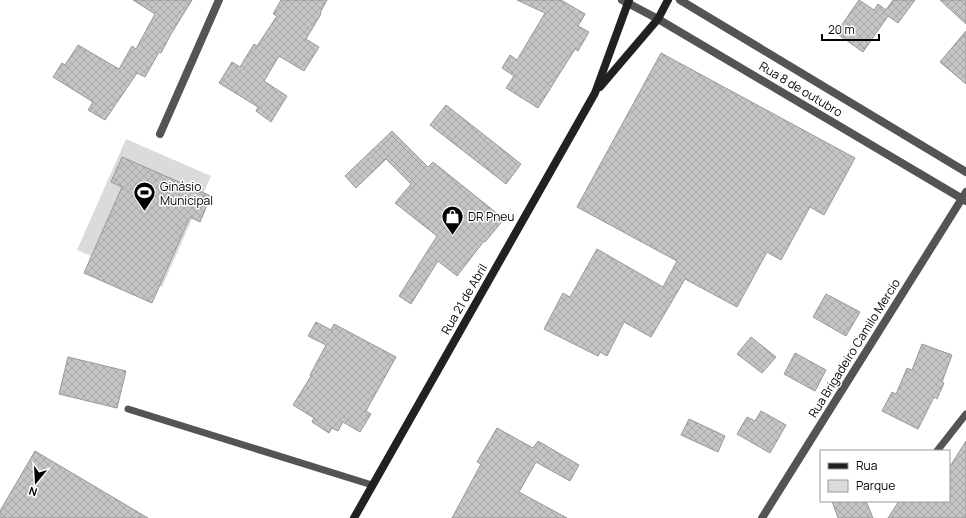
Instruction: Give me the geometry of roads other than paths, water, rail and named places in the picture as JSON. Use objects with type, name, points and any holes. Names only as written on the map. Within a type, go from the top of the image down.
[{"type":"street","points":[[160,134],[219,0]]},
{"type":"street","name":"Rua 21 de Abril","points":[[354,518],[595,93],[658,19],[668,0]]},
{"type":"street","name":"Rua 8 de outubro","points":[[680,0],[966,172]]},
{"type":"street","name":"Rua 21 de Abril","points":[[595,93],[626,1]]},
{"type":"street","name":"Rua 8 de outubro","points":[[626,1],[965,197]]},
{"type":"street","name":"Rua Brigadeiro Camilo Mercio","points":[[762,518],[965,197]]},
{"type":"lane","points":[[128,409],[372,485]]},
{"type":"lane","points":[[938,450],[966,414]]},
{"type":"place","name":"Ginásio Municipal","points":[[144,212]]},
{"type":"place","name":"DR Pneu","points":[[453,236]]}]
